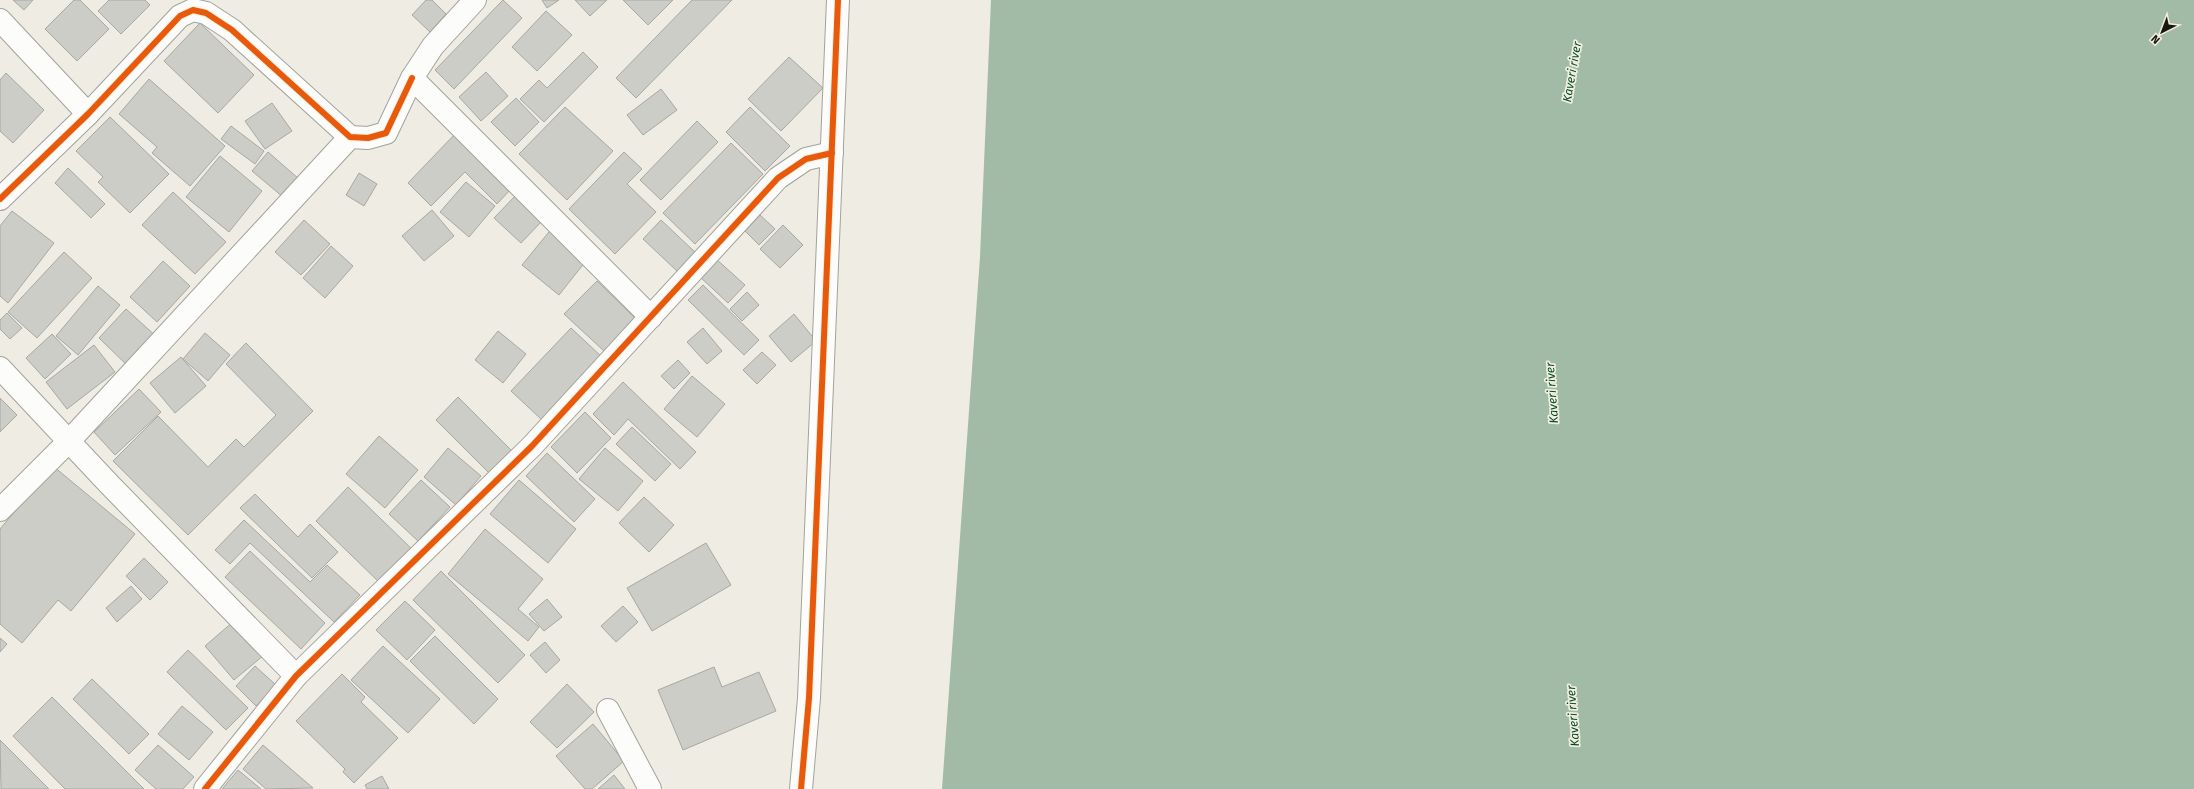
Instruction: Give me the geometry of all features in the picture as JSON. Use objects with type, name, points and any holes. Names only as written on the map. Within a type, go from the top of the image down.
[{"type":"street","points":[[0,199],[88,114],[180,16],[193,10],[206,13],[232,30],[350,137],[368,138],[386,133],[412,78],[433,46],[475,0]]},
{"type":"street","points":[[801,789],[810,698],[838,0]]},
{"type":"street","points":[[0,20],[88,114]]},
{"type":"street","points":[[412,78],[651,318]]},
{"type":"street","points":[[0,510],[69,441],[350,137]]},
{"type":"street","points":[[205,789],[296,676],[532,446],[778,178],[806,159],[832,154]]},
{"type":"street","points":[[0,368],[296,676]]},
{"type":"street","points":[[608,710],[650,789]]},
{"type":"water","name":"Kaveri river","points":[[991,0],[2194,0],[2194,789],[942,789],[980,257]]},
{"type":"building","points":[[13,0],[33,0],[24,10]]},
{"type":"building","points":[[74,0],[80,0],[109,29],[77,61],[45,29]]},
{"type":"building","points":[[109,0],[145,0],[150,5],[121,34],[98,11]]},
{"type":"building","points":[[426,0],[432,0],[446,14],[430,32],[412,15]]},
{"type":"building","points":[[503,0],[522,18],[454,89],[435,70]]},
{"type":"building","points":[[542,0],[559,0],[547,8]]},
{"type":"building","points":[[575,0],[607,0],[590,16]]},
{"type":"building","points":[[623,0],[673,0],[648,25]]},
{"type":"building","points":[[692,0],[732,0],[636,98],[616,78]]},
{"type":"building","points":[[546,11],[572,35],[537,71],[512,47]]},
{"type":"building","points":[[200,23],[254,75],[218,113],[164,61]]},
{"type":"building","points":[[583,52],[598,67],[544,122],[520,99],[539,80],[547,88]]},
{"type":"building","points":[[789,57],[823,88],[781,131],[748,99]]},
{"type":"building","points":[[486,72],[508,96],[481,121],[459,97]]},
{"type":"building","points":[[6,73],[44,110],[13,143],[0,131],[0,80]]},
{"type":"building","points":[[149,79],[225,146],[190,186],[152,153],[157,147],[119,114]]},
{"type":"building","points":[[661,89],[677,110],[643,135],[627,115]]},
{"type":"building","points":[[516,98],[539,122],[515,146],[491,122]]},
{"type":"building","points":[[272,103],[292,131],[265,149],[245,121]]},
{"type":"building","points":[[565,107],[613,151],[567,200],[519,154]]},
{"type":"building","points":[[750,107],[790,146],[765,171],[726,132]]},
{"type":"building","points":[[110,117],[169,174],[130,213],[98,182],[103,177],[76,151]]},
{"type":"building","points":[[697,121],[718,142],[661,200],[640,180]]},
{"type":"building","points":[[231,126],[264,151],[255,164],[221,139]]},
{"type":"building","points":[[455,134],[511,189],[497,204],[465,172],[431,206],[408,183]]},
{"type":"building","points":[[731,143],[763,174],[695,244],[663,213]]},
{"type":"building","points":[[268,152],[299,179],[283,197],[252,171]]},
{"type":"building","points":[[624,152],[642,169],[627,184],[656,212],[615,254],[569,209]]},
{"type":"building","points":[[220,156],[262,191],[229,232],[186,197]]},
{"type":"building","points":[[68,168],[105,204],[91,218],[55,183]]},
{"type":"building","points":[[359,173],[377,184],[364,206],[346,195]]},
{"type":"building","points":[[466,182],[495,206],[469,237],[440,212]]},
{"type":"building","points":[[173,192],[226,242],[195,274],[142,225]]},
{"type":"building","points":[[517,194],[543,220],[521,243],[494,218]]},
{"type":"building","points":[[432,210],[454,236],[424,261],[402,236]]},
{"type":"building","points":[[12,211],[54,243],[8,303],[0,296],[0,226]]},
{"type":"building","points":[[760,215],[775,229],[759,245],[745,231]]},
{"type":"building","points":[[304,220],[330,244],[301,275],[275,252]]},
{"type":"building","points":[[661,220],[696,253],[678,272],[643,239]]},
{"type":"building","points":[[783,225],[803,245],[780,268],[760,249]]},
{"type":"building","points":[[553,227],[589,257],[559,295],[522,265]]},
{"type":"building","points":[[331,246],[353,266],[325,298],[303,278]]},
{"type":"building","points":[[64,252],[92,278],[37,338],[8,312]]},
{"type":"building","points":[[715,258],[745,285],[728,303],[699,276]]},
{"type":"building","points":[[163,261],[190,286],[157,322],[130,297]]},
{"type":"building","points":[[597,281],[636,319],[604,351],[564,314]]},
{"type":"building","points":[[703,285],[759,340],[744,355],[688,300]]},
{"type":"building","points":[[98,286],[120,305],[78,355],[56,336]]},
{"type":"building","points":[[747,292],[759,305],[742,321],[730,309]]},
{"type":"building","points":[[126,309],[159,339],[131,369],[99,338]]},
{"type":"building","points":[[7,313],[22,328],[10,339],[0,329],[0,320]]},
{"type":"building","points":[[794,314],[816,341],[791,362],[769,336]]},
{"type":"building","points":[[571,328],[602,357],[542,420],[511,391]]},
{"type":"building","points":[[703,328],[722,351],[707,364],[687,342]]},
{"type":"building","points":[[498,331],[526,354],[503,383],[475,360]]},
{"type":"building","points":[[205,333],[230,355],[208,381],[183,359]]},
{"type":"building","points":[[52,334],[71,354],[45,379],[26,358]]},
{"type":"building","points":[[246,343],[313,411],[188,535],[113,461],[158,416],[208,467],[236,439],[244,447],[276,415],[226,364]]},
{"type":"building","points":[[94,345],[115,372],[67,409],[46,382]]},
{"type":"building","points":[[762,352],[776,365],[757,384],[743,370]]},
{"type":"building","points":[[181,357],[206,386],[175,413],[150,383]]},
{"type":"building","points":[[678,360],[690,373],[674,389],[661,376]]},
{"type":"building","points":[[692,376],[725,404],[697,437],[664,409]]},
{"type":"building","points":[[623,382],[696,452],[680,469],[628,419],[614,435],[593,414]]},
{"type":"building","points":[[139,389],[161,412],[115,455],[94,432]]},
{"type":"building","points":[[458,397],[515,454],[492,476],[436,420]]},
{"type":"building","points":[[0,398],[17,415],[0,432]]},
{"type":"building","points":[[585,412],[611,438],[577,473],[551,447]]},
{"type":"building","points":[[632,427],[671,464],[655,481],[616,444]]},
{"type":"building","points":[[379,436],[418,470],[385,508],[346,474]]},
{"type":"building","points":[[448,448],[481,476],[456,505],[424,477]]},
{"type":"building","points":[[605,448],[643,481],[618,511],[579,479]]},
{"type":"building","points":[[547,453],[595,499],[574,522],[526,476]]},
{"type":"building","points":[[53,466],[135,534],[71,611],[58,600],[22,643],[0,624],[0,529]]},
{"type":"building","points":[[421,480],[450,507],[418,541],[389,514]]},
{"type":"building","points":[[519,480],[576,529],[548,563],[490,514]]},
{"type":"building","points":[[348,487],[415,552],[383,586],[316,521]]},
{"type":"building","points":[[255,494],[298,537],[310,524],[338,552],[312,578],[240,508]]},
{"type":"building","points":[[644,497],[674,525],[649,552],[619,523]]},
{"type":"building","points":[[244,520],[310,582],[327,565],[360,595],[334,622],[250,543],[230,564],[215,550]]},
{"type":"building","points":[[485,529],[543,579],[518,609],[539,627],[528,641],[448,574]]},
{"type":"building","points":[[706,543],[731,585],[652,631],[627,588]]},
{"type":"building","points":[[250,551],[325,623],[301,649],[225,577]]},
{"type":"building","points":[[144,558],[168,582],[150,600],[126,576]]},
{"type":"building","points":[[441,571],[525,655],[498,683],[413,600]]},
{"type":"building","points":[[131,586],[142,599],[117,622],[106,608]]},
{"type":"building","points":[[547,599],[562,617],[544,631],[529,614]]},
{"type":"building","points":[[405,601],[435,630],[407,660],[376,630]]},
{"type":"building","points":[[623,606],[638,622],[616,642],[601,626]]},
{"type":"building","points":[[234,621],[264,655],[234,680],[205,646]]},
{"type":"building","points":[[435,636],[498,699],[474,724],[410,661]]},
{"type":"building","points":[[0,638],[7,644],[0,652]]},
{"type":"building","points":[[545,642],[560,660],[546,673],[530,655]]},
{"type":"building","points":[[383,646],[440,699],[408,733],[351,680]]},
{"type":"building","points":[[188,650],[248,708],[226,730],[167,672]]},
{"type":"building","points":[[255,666],[276,685],[256,706],[236,686]]},
{"type":"building","points":[[714,667],[722,687],[759,672],[776,711],[683,750],[658,690]]},
{"type":"building","points":[[342,674],[365,697],[361,702],[398,738],[354,783],[343,772],[345,769],[296,721]]},
{"type":"building","points":[[92,679],[149,734],[129,754],[73,699]]},
{"type":"building","points":[[567,684],[594,712],[557,748],[530,722]]},
{"type":"building","points":[[52,697],[144,789],[65,789],[13,736]]},
{"type":"building","points":[[182,706],[213,732],[189,760],[158,734]]},
{"type":"building","points":[[593,724],[624,761],[592,789],[585,789],[556,756]]},
{"type":"building","points":[[0,740],[49,789],[1,789]]},
{"type":"building","points":[[158,745],[194,777],[183,789],[156,789],[135,770]]},
{"type":"building","points":[[263,745],[313,788],[266,789],[243,769]]},
{"type":"building","points":[[238,770],[261,789],[222,789]]},
{"type":"building","points":[[614,775],[625,789],[598,789]]},
{"type":"building","points":[[382,776],[389,789],[367,789],[365,785]]},
{"type":"cycle path","points":[[801,789],[809,698],[838,0]]},
{"type":"cycle path","points":[[0,199],[88,114],[180,16],[193,10],[206,13],[232,30],[350,137],[368,138],[386,133],[412,78]]},
{"type":"cycle path","points":[[205,789],[296,676],[532,446],[778,178],[806,159],[832,153]]}]
